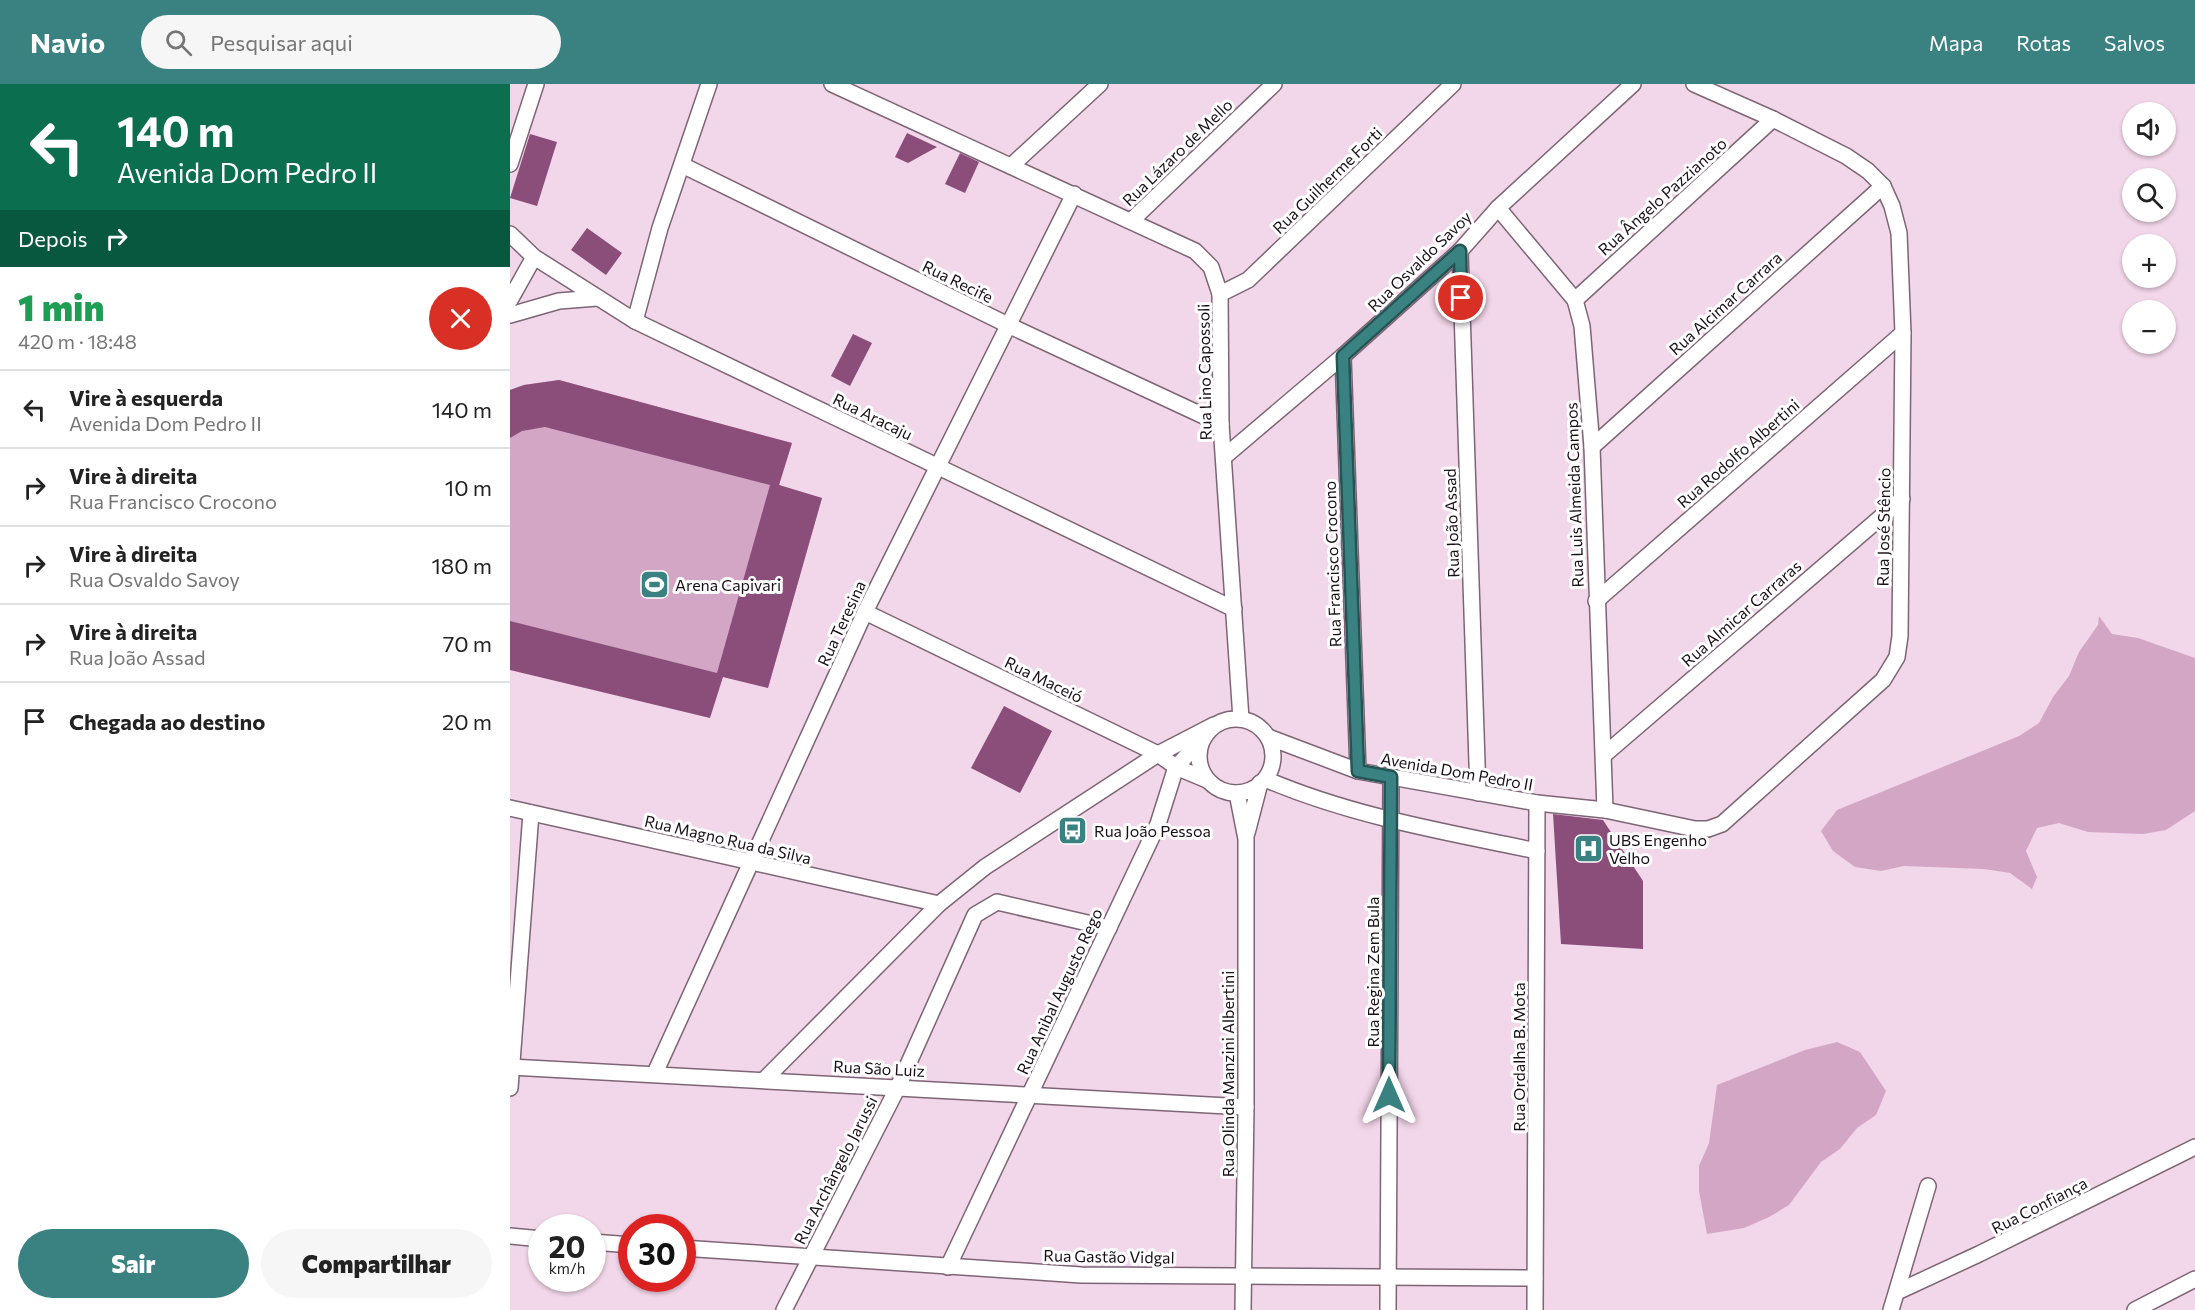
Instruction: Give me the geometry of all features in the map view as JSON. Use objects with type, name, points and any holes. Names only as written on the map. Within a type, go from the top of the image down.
[{"type":"street","points":[[510,164],[536,84]]},
{"type":"street","points":[[635,321],[660,228],[709,84]]},
{"type":"street","name":"Rua Lino Capossoli","points":[[832,84],[1195,251],[1210,267],[1221,294],[1221,424],[1241,719]]},
{"type":"street","points":[[1011,166],[1100,84]]},
{"type":"street","name":"Rua Lázaro de Mello","points":[[1131,221],[1274,84]]},
{"type":"street","name":"Rua Guilherme Forti","points":[[1221,294],[1248,280],[1453,84]]},
{"type":"street","name":"Rua Osvaldo Savoy","points":[[1224,457],[1343,356],[1460,251],[1498,208],[1633,84]]},
{"type":"street","name":"Rua José Stêncio","points":[[1538,803],[1605,810],[1695,829],[1722,824],[1883,680],[1897,657],[1900,636],[1903,333],[1899,233],[1892,206],[1883,186],[1868,171],[1846,156],[1773,119],[1694,84]]},
{"type":"street","name":"Rua Ângelo Pazzianoto","points":[[1575,300],[1773,119]]},
{"type":"street","name":"Rua Recife","points":[[682,165],[1008,325],[1221,424]]},
{"type":"street","name":"Rua Alcimar Carrara","points":[[1592,447],[1883,186]]},
{"type":"street","name":"Rua Teresina","points":[[655,1073],[865,612],[1074,194]]},
{"type":"street","name":"Rua Luis Almeida Campos","points":[[1498,208],[1575,300],[1582,326],[1592,447],[1605,810]]},
{"type":"street","name":"Rua Aracaju","points":[[510,234],[534,257],[635,321],[1234,609]]},
{"type":"street","name":"Rua João Assad","points":[[1460,251],[1478,793]]},
{"type":"street","points":[[510,300],[534,257]]},
{"type":"street","points":[[510,315],[559,301],[597,298]]},
{"type":"street","name":"Rua Rodolfo Albertini","points":[[1596,601],[1903,333]]},
{"type":"street","name":"Rua Francisco Crocono","points":[[1343,356],[1358,771]]},
{"type":"street","name":"Rua Almicar Carraras","points":[[1604,755],[1902,499]]},
{"type":"street","name":"Rua Maceió","points":[[865,612],[1158,754],[1176,767],[1207,780]]},
{"type":"street","points":[[764,1080],[939,904],[985,867],[1158,754],[1227,720],[1241,719],[1257,725],[1268,737],[1273,751],[1272,766],[1263,781],[1253,789],[1237,793],[1221,790],[1207,780],[1200,765],[1199,748],[1210,730]]},
{"type":"street","name":"Rua Anibal Augusto Rego","points":[[948,1267],[1158,824],[1176,767],[1210,730]]},
{"type":"street","name":"Avenida Dom Pedro II","points":[[1268,737],[1358,771],[1538,803]]},
{"type":"street","name":"Rua Regina Zem Bula","points":[[1388,1310],[1391,777]]},
{"type":"street","points":[[1263,781],[1391,820],[1537,851]]},
{"type":"street","name":"Rua Olinda Manzini Albertini","points":[[1246,839],[1263,781]]},
{"type":"street","name":"Rua Olinda Manzini Albertini","points":[[1237,793],[1246,839],[1243,1310]]},
{"type":"street","name":"Rua Ordalha B. Mota","points":[[1535,1310],[1538,803]]},
{"type":"street","name":"Rua Magno Rua da Silva","points":[[510,808],[939,904]]},
{"type":"street","points":[[510,1088],[531,813]]},
{"type":"street","name":"Rua Archângelo Jarussi","points":[[784,1310],[898,1087],[975,915],[997,903],[1109,928]]},
{"type":"street","name":"Rua São Luiz","points":[[511,1067],[655,1073],[1246,1107]]},
{"type":"street","name":"Rua Confiança","points":[[1897,1292],[2195,1147]]},
{"type":"street","points":[[1891,1310],[1928,1186]]},
{"type":"street","points":[[510,1236],[528,1238]]},
{"type":"street","name":"Rua Gastão Vidgal","points":[[696,1249],[1081,1275],[1535,1278]]},
{"type":"street","points":[[2135,1310],[2195,1279]]},
{"type":"shaded area","name":"Arena Capivari","points":[[559,380],[792,443],[779,485],[822,498],[768,688],[723,677],[510,670],[510,390],[524,385]]},
{"type":"shaded area","points":[[2099,616],[2112,634],[2138,638],[2195,658],[2195,811],[2166,830],[2143,834],[2088,832],[2059,823],[2037,828],[2026,851],[2037,877],[2032,889],[2010,873],[1984,869],[1904,866],[1881,871],[1855,867],[1833,851],[1821,831],[1837,810],[2019,736],[2039,723],[2053,697],[2069,676],[2079,652],[2098,625]]},
{"type":"shaded area","points":[[1837,1042],[1860,1052],[1886,1091],[1876,1115],[1857,1128],[1840,1149],[1821,1162],[1789,1205],[1744,1228],[1707,1234],[1699,1191],[1699,1166],[1709,1143],[1717,1085],[1805,1050]]},
{"type":"building","points":[[907,133],[937,147],[908,163],[895,157]]},
{"type":"building","points":[[530,134],[557,142],[537,206],[510,198]]},
{"type":"building","points":[[960,153],[979,162],[965,193],[945,184]]},
{"type":"building","points":[[587,228],[622,253],[606,275],[571,250]]},
{"type":"building","points":[[853,334],[872,343],[850,386],[831,376]]},
{"type":"building","points":[[559,380],[792,443],[779,485],[822,498],[768,688],[723,677],[710,718],[510,670],[510,621],[717,673],[770,485],[545,427],[522,431],[510,438],[510,390],[524,385]]},
{"type":"building","points":[[1004,706],[1052,731],[1020,793],[971,768]]},
{"type":"building","name":"UBS Engenho Velho","points":[[1553,814],[1603,820],[1643,881],[1643,949],[1561,944]]},
{"type":"place","name":"Arena Capivari","points":[[654,584]]},
{"type":"place","name":"Rua João Pessoa","points":[[1073,830]]},
{"type":"place","name":"UBS Engenho Velho","points":[[1588,848]]},
{"type":"route","points":[[1389,1095],[1391,777],[1358,771],[1343,356],[1460,251],[1461,298]]}]
